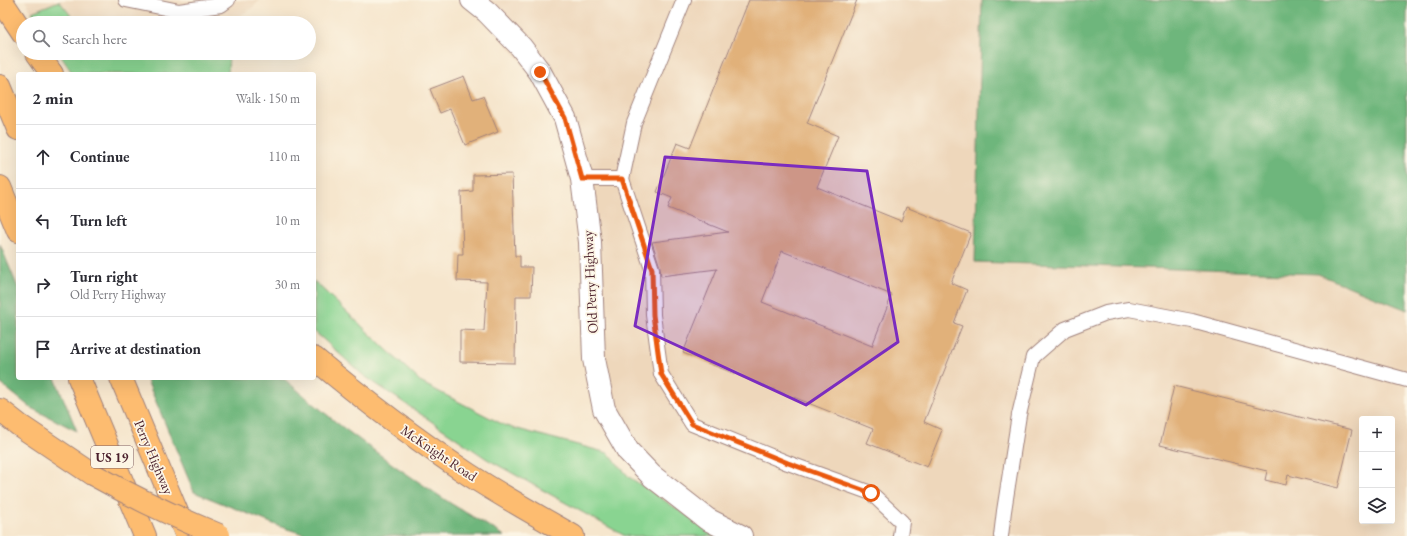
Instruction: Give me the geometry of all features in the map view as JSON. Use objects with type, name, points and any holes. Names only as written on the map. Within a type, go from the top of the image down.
[{"type":"main road","points":[[1,0],[16,22]]},
{"type":"main road","points":[[42,60],[51,72]]},
{"type":"main road","points":[[0,86],[16,125]]},
{"type":"main road","points":[[0,188],[16,226]]},
{"type":"main road","name":"McKnight Road","points":[[316,360],[359,395],[427,446],[529,511],[573,536]]},
{"type":"main road","name":"US 19","points":[[80,380],[145,536]]},
{"type":"main road","name":"Perry Highway","points":[[122,380],[187,536]]},
{"type":"main road","points":[[0,410],[25,429],[92,474],[131,496],[174,516],[221,535]]},
{"type":"street","name":"Old Perry Highway","points":[[472,0],[487,12],[521,47],[540,72],[565,118],[582,179],[590,242],[594,359],[604,409],[628,452],[652,476],[707,519],[741,536]]},
{"type":"lane","points":[[126,0],[179,11],[221,5],[228,0]]},
{"type":"lane","points":[[684,0],[634,123],[622,179],[652,269],[653,315],[661,374],[692,424],[788,463],[871,493],[902,522],[900,536]]},
{"type":"lane","points":[[582,179],[622,179]]},
{"type":"lane","points":[[1001,536],[1019,415],[1033,357],[1065,329],[1092,318],[1106,313],[1129,309],[1192,321],[1407,380]]},
{"type":"highlighted area","points":[[665,157],[867,171],[898,342],[806,405],[635,326]]},
{"type":"shaded area","points":[[25,0],[260,0],[251,9],[239,16],[71,16],[59,1],[32,12]]},
{"type":"shaded area","points":[[472,0],[982,0],[975,262],[1318,274],[1407,310],[1407,536],[741,536],[652,476],[604,409],[565,118]]},
{"type":"green space","points":[[982,0],[1407,0],[1407,310],[1318,274],[975,262]]},
{"type":"green space","points":[[59,1],[71,16],[35,16],[32,12]]},
{"type":"green space","points":[[64,60],[229,60],[228,72],[72,72]]},
{"type":"green space","points":[[0,244],[16,283],[16,380],[56,380],[77,431],[31,408],[0,383]]},
{"type":"green space","points":[[316,283],[422,383],[506,426],[608,453],[629,477],[718,536],[625,536],[487,459],[363,375],[316,333]]},
{"type":"green space","points":[[147,380],[285,380],[337,423],[395,466],[450,503],[505,536],[310,536],[281,527],[194,492]]},
{"type":"building","points":[[749,0],[857,0],[807,123],[838,136],[817,187],[901,221],[906,207],[971,233],[951,283],[967,290],[954,323],[962,326],[924,422],[942,430],[927,467],[867,443],[873,429],[683,353],[717,269],[661,276],[660,267],[652,242],[728,232],[668,208],[672,198],[657,192],[677,143],[690,148]],"holes":[[[782,251],[892,295],[872,346],[762,302]]]},
{"type":"building","points":[[464,76],[473,99],[483,96],[498,132],[465,145],[450,109],[440,113],[430,89]]},
{"type":"building","points":[[512,174],[515,256],[520,256],[520,267],[532,267],[531,296],[516,296],[515,363],[460,362],[460,330],[484,331],[487,282],[457,281],[458,254],[463,254],[461,192],[473,191],[473,175]]},
{"type":"building","points":[[1174,386],[1352,430],[1338,488],[1288,475],[1286,485],[1265,480],[1267,471],[1160,445]]},
{"type":"route","points":[[540,72],[552,91],[565,118],[582,179],[622,179],[652,269],[653,315],[661,374],[692,424],[788,463],[871,493]]}]
